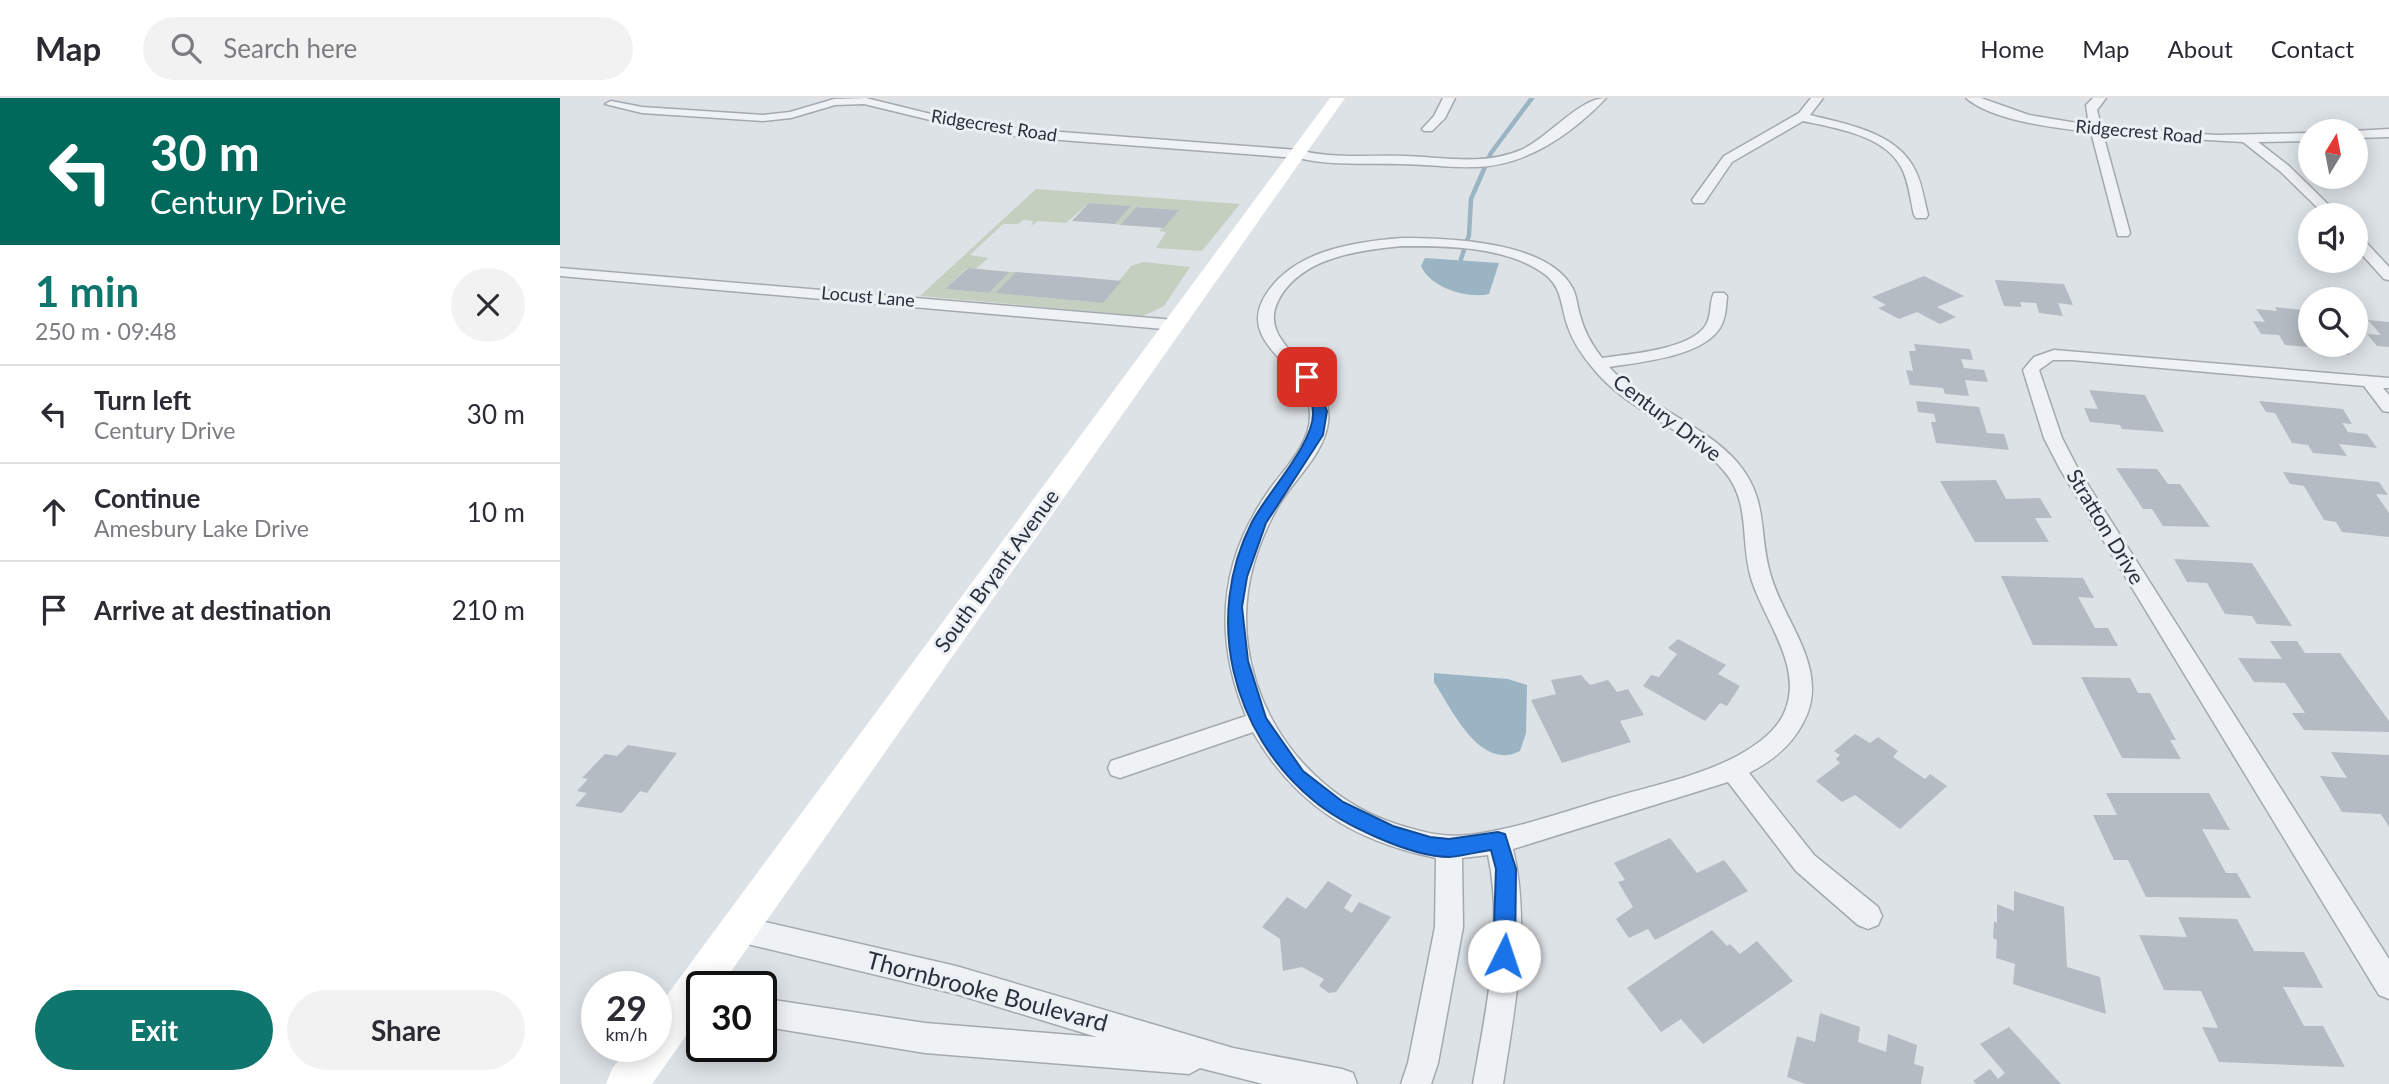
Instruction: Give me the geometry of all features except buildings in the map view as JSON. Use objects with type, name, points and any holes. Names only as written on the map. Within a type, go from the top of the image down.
[{"type":"street","name":"South Bryant Avenue","points":[[713,971],[739,929],[1338,98]]},
{"type":"street","points":[[1428,129],[1439,118],[1450,98]]},
{"type":"street","name":"Ridgecrest Road","points":[[611,104],[642,110],[763,118],[791,116],[835,100],[864,101],[955,123],[1021,133],[1298,155],[1340,162],[1404,160],[1469,164],[1498,162],[1520,156],[1600,98]]},
{"type":"street","points":[[1699,200],[1728,160],[1762,136],[1802,117],[1811,110],[1817,98]]},
{"type":"street","name":"Ridgecrest Road","points":[[1972,98],[2027,117],[2096,129],[2247,140],[2298,138]]},
{"type":"street","points":[[2100,98],[2092,105],[2091,110],[2123,233]]},
{"type":"street","points":[[1802,117],[1857,132],[1901,157],[1907,166],[1921,215]]},
{"type":"street","points":[[2368,134],[2389,134]]},
{"type":"street","points":[[2247,140],[2284,169],[2319,203]]},
{"type":"street","name":"Century Drive","points":[[1402,242],[1483,247],[1510,254],[1560,280],[1567,289],[1580,337],[1598,364],[1635,399],[1720,455],[1744,483],[1756,522],[1758,568],[1763,585],[1790,642],[1799,678],[1801,702],[1780,738],[1764,752],[1732,770],[1532,832],[1449,848],[1430,846],[1389,833],[1336,808],[1297,776],[1258,720],[1240,661],[1236,635],[1234,607],[1239,577],[1259,523],[1316,435],[1320,411],[1307,377],[1267,333],[1269,305],[1280,286],[1307,266],[1365,245],[1402,242]]},
{"type":"street","points":[[2368,253],[2389,276]]},
{"type":"street","name":"Locust Lane","points":[[560,272],[1175,325]]},
{"type":"street","points":[[1598,364],[1660,352],[1700,339],[1714,327],[1719,296]]},
{"type":"street","name":"Stratton Drive","points":[[2379,382],[2051,354],[2039,359],[2031,370],[2053,438],[2068,469],[2389,985]]},
{"type":"street","points":[[2379,382],[2389,407]]},
{"type":"street","points":[[1120,768],[1258,720]]},
{"type":"street","points":[[1732,770],[1805,863],[1868,916]]},
{"type":"street","points":[[1488,1084],[1495,1046],[1506,933],[1506,869],[1498,840]]},
{"type":"street","points":[[1416,1084],[1423,1063],[1448,927],[1449,848]]},
{"type":"street","name":"Thornbrooke Boulevard","points":[[739,929],[956,980],[1233,1063],[1342,1084]]},
{"type":"street","name":"South Bryant Avenue","points":[[672,1026],[686,1011]]},
{"type":"street","name":"Thornbrooke Boulevard","points":[[777,1015],[925,1038],[1233,1063]]},
{"type":"street","name":"South Bryant Avenue","points":[[627,1084],[643,1062]]},
{"type":"green space","points":[[1036,189],[1240,204],[1202,251],[1156,248],[1166,232],[1159,231],[1178,210],[1136,207],[1120,225],[1115,224],[1130,206],[1089,203],[1066,223],[1038,221],[1031,226],[1033,221],[1023,220],[1018,224],[1003,224],[970,255],[988,258],[976,269],[967,268],[945,289],[989,293],[1010,272],[1016,272],[996,293],[1103,303],[1131,266],[1143,262],[1190,267],[1164,306],[1143,316],[920,296]]},
{"type":"water","points":[[1425,258],[1499,263],[1489,294],[1471,295],[1450,290],[1432,280],[1421,266]]},
{"type":"water","points":[[1434,673],[1508,679],[1527,685],[1526,733],[1520,751],[1506,755],[1492,753],[1480,745],[1468,734],[1449,707],[1434,682]]},
{"type":"waterway","points":[[1461,259],[1469,235],[1471,199],[1491,153],[1532,98]]},
{"type":"route","points":[[1307,377],[1320,411],[1316,435],[1259,523],[1247,549],[1239,577],[1234,607],[1236,635],[1247,688],[1258,720],[1297,776],[1336,808],[1389,833],[1430,846],[1449,848],[1498,840],[1506,869],[1504,956]]}]
